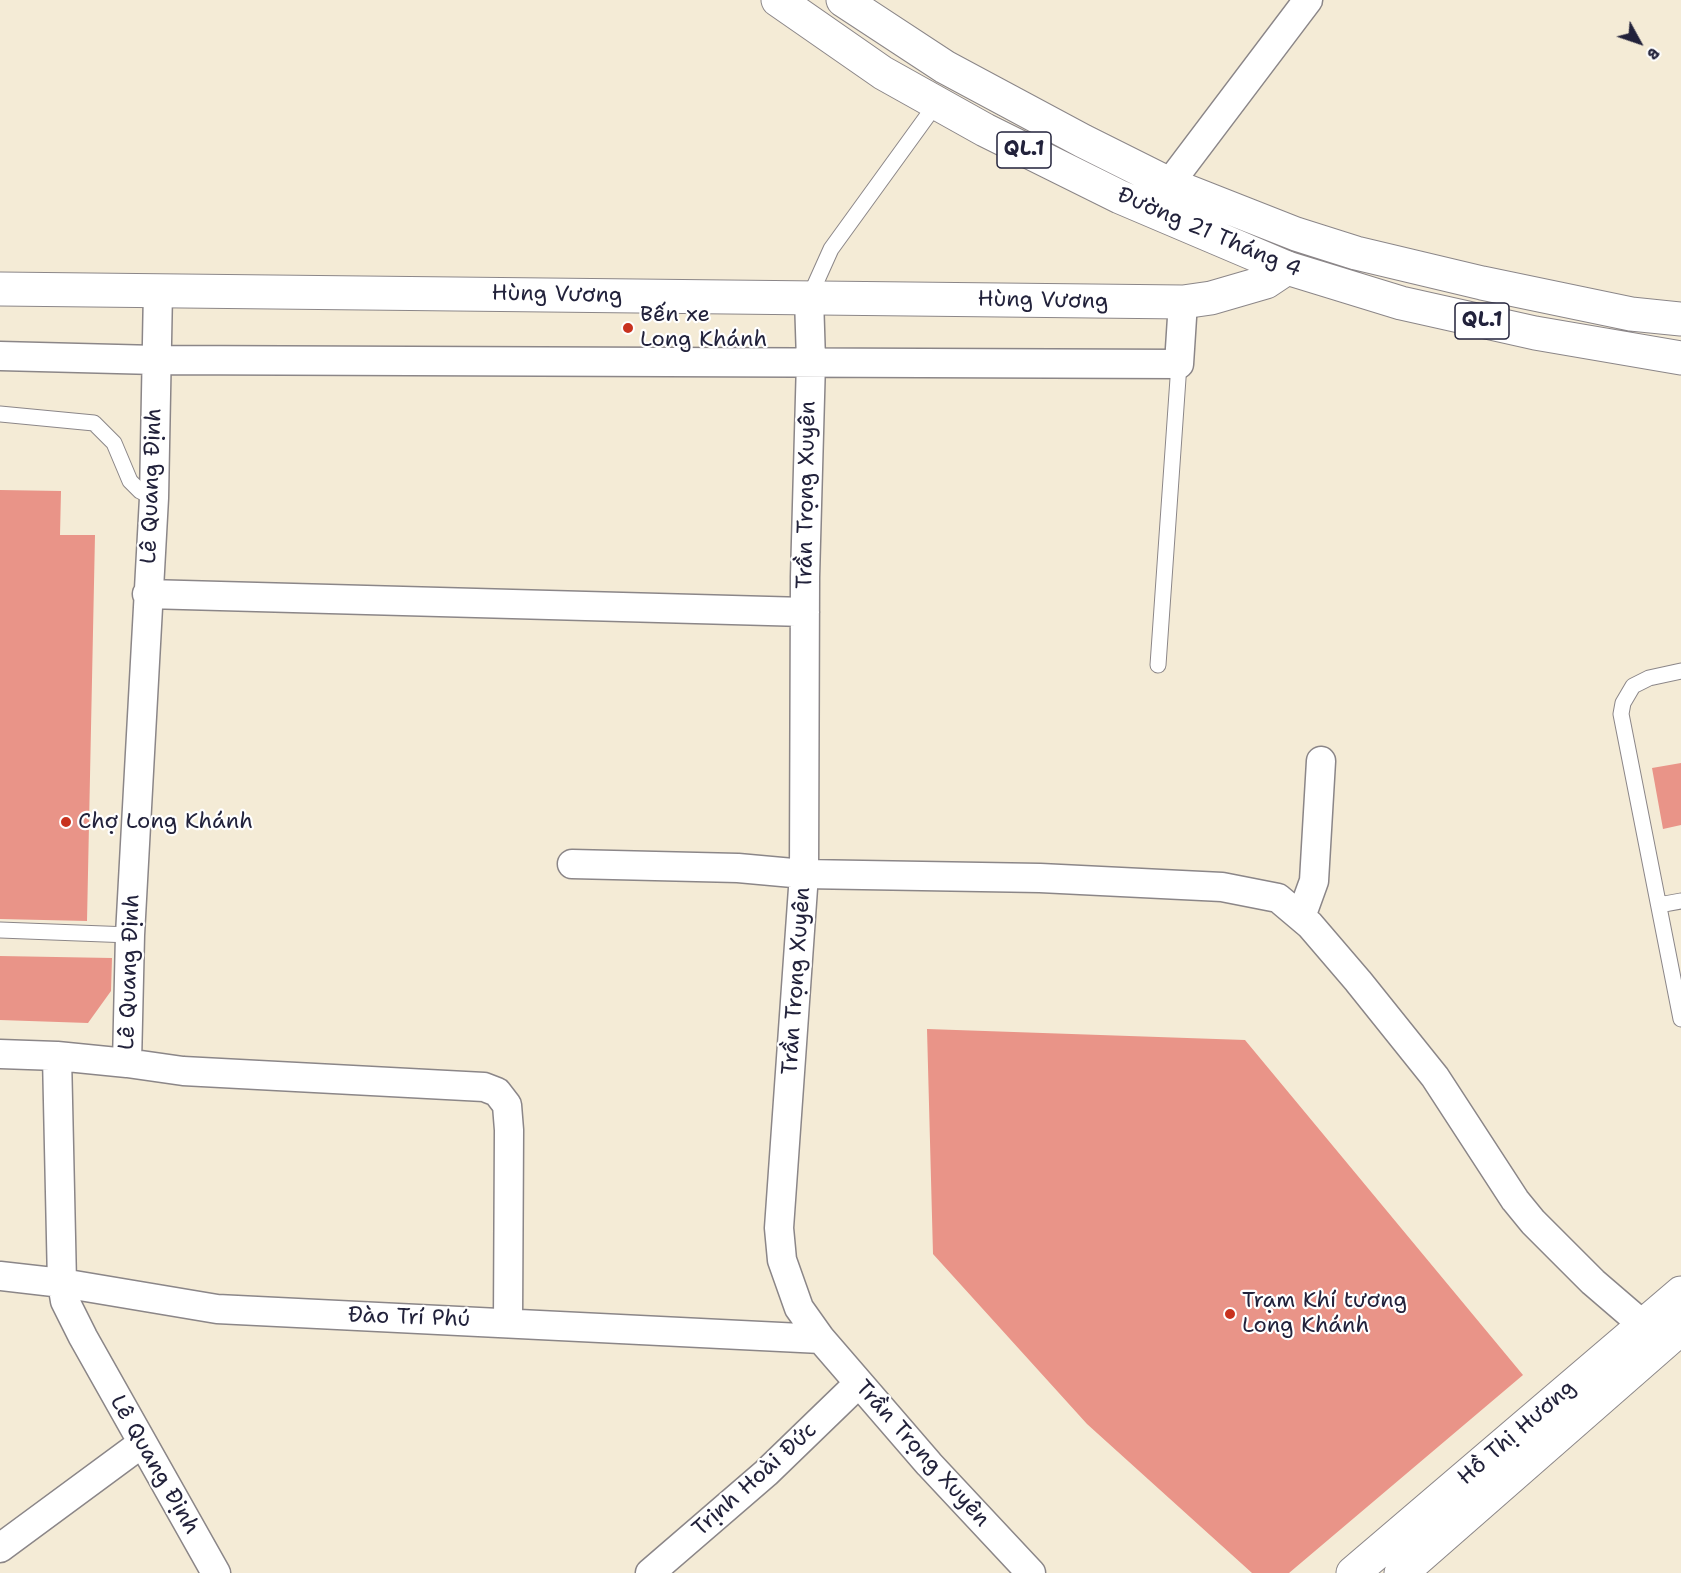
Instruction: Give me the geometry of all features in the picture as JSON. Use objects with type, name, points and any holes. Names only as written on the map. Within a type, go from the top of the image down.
[{"type":"main road","name":"Đường 21 Tháng 4","points":[[778,0],[883,73],[936,104],[1120,197],[1287,268],[1401,303],[1535,333],[1681,358]]},
{"type":"main road","name":"Đường 21 Tháng 4","points":[[843,0],[945,67],[1169,184],[1296,234],[1356,253],[1482,283],[1631,314],[1681,319]]},
{"type":"main road","points":[[1287,268],[1296,234]]},
{"type":"main road","name":"Hùng Vương","points":[[0,289],[1183,302],[1211,298],[1266,282],[1287,268]]},
{"type":"main road","name":"Hồ Thị Hương","points":[[1353,1573],[1681,1293]]},
{"type":"main road","name":"Hồ Thị Hương","points":[[1401,1573],[1681,1328]]},
{"type":"street","points":[[1169,184],[1308,0]]},
{"type":"street","name":"Lê Quang Định","points":[[158,290],[154,498],[130,935],[127,1063],[57,1056],[62,1282],[65,1301],[83,1337],[141,1444],[216,1573]]},
{"type":"street","name":"Trần Trọng Xuyên","points":[[809,298],[811,361],[805,612],[804,873],[779,1228],[782,1260],[788,1283],[799,1308],[821,1339],[858,1384],[1031,1573]]},
{"type":"street","points":[[0,356],[156,360],[1179,364],[1183,302]]},
{"type":"street","points":[[147,594],[805,612]]},
{"type":"street","points":[[1301,916],[1314,881],[1321,761]]},
{"type":"street","points":[[572,864],[738,868],[804,873],[1040,878],[1222,887],[1278,898],[1301,916],[1358,981],[1435,1077],[1515,1200],[1533,1222],[1593,1282],[1643,1325]]},
{"type":"street","points":[[0,1054],[57,1056]]},
{"type":"street","points":[[127,1063],[183,1071],[484,1087],[497,1092],[507,1105],[509,1130],[508,1321]]},
{"type":"street","name":"Đào Trí Phú","points":[[0,1276],[62,1282],[217,1309],[508,1321],[821,1339]]},
{"type":"street","name":"Trịnh Hoài Đức","points":[[650,1573],[766,1473],[858,1384]]},
{"type":"street","points":[[0,1548],[141,1444]]},
{"type":"lane","points":[[809,298],[831,249],[936,104]]},
{"type":"lane","points":[[1158,665],[1179,364]]},
{"type":"lane","points":[[0,414],[94,423],[114,443],[130,481],[140,491],[154,498]]},
{"type":"lane","points":[[1681,671],[1649,678],[1633,686],[1623,703],[1621,714],[1681,1019]]},
{"type":"lane","points":[[1659,905],[1681,901]]},
{"type":"lane","points":[[0,930],[130,935]]},
{"type":"building","points":[[0,490],[61,491],[60,535],[95,535],[87,921],[0,919]]},
{"type":"building","points":[[1681,763],[1681,825],[1663,829],[1652,768]]},
{"type":"building","points":[[0,956],[112,958],[111,991],[88,1023],[0,1020]]},
{"type":"building","name":"Trạm Khí tương Long Khánh","points":[[927,1029],[1245,1040],[1523,1375],[1289,1573],[1252,1573],[1087,1424],[933,1254]]},
{"type":"place","name":"Bến xe Long Khánh","points":[[628,328]]},
{"type":"place","name":"Chợ Long Khánh","points":[[66,822]]},
{"type":"place","name":"Trạm Khí tương Long Khánh","points":[[1230,1314]]}]
